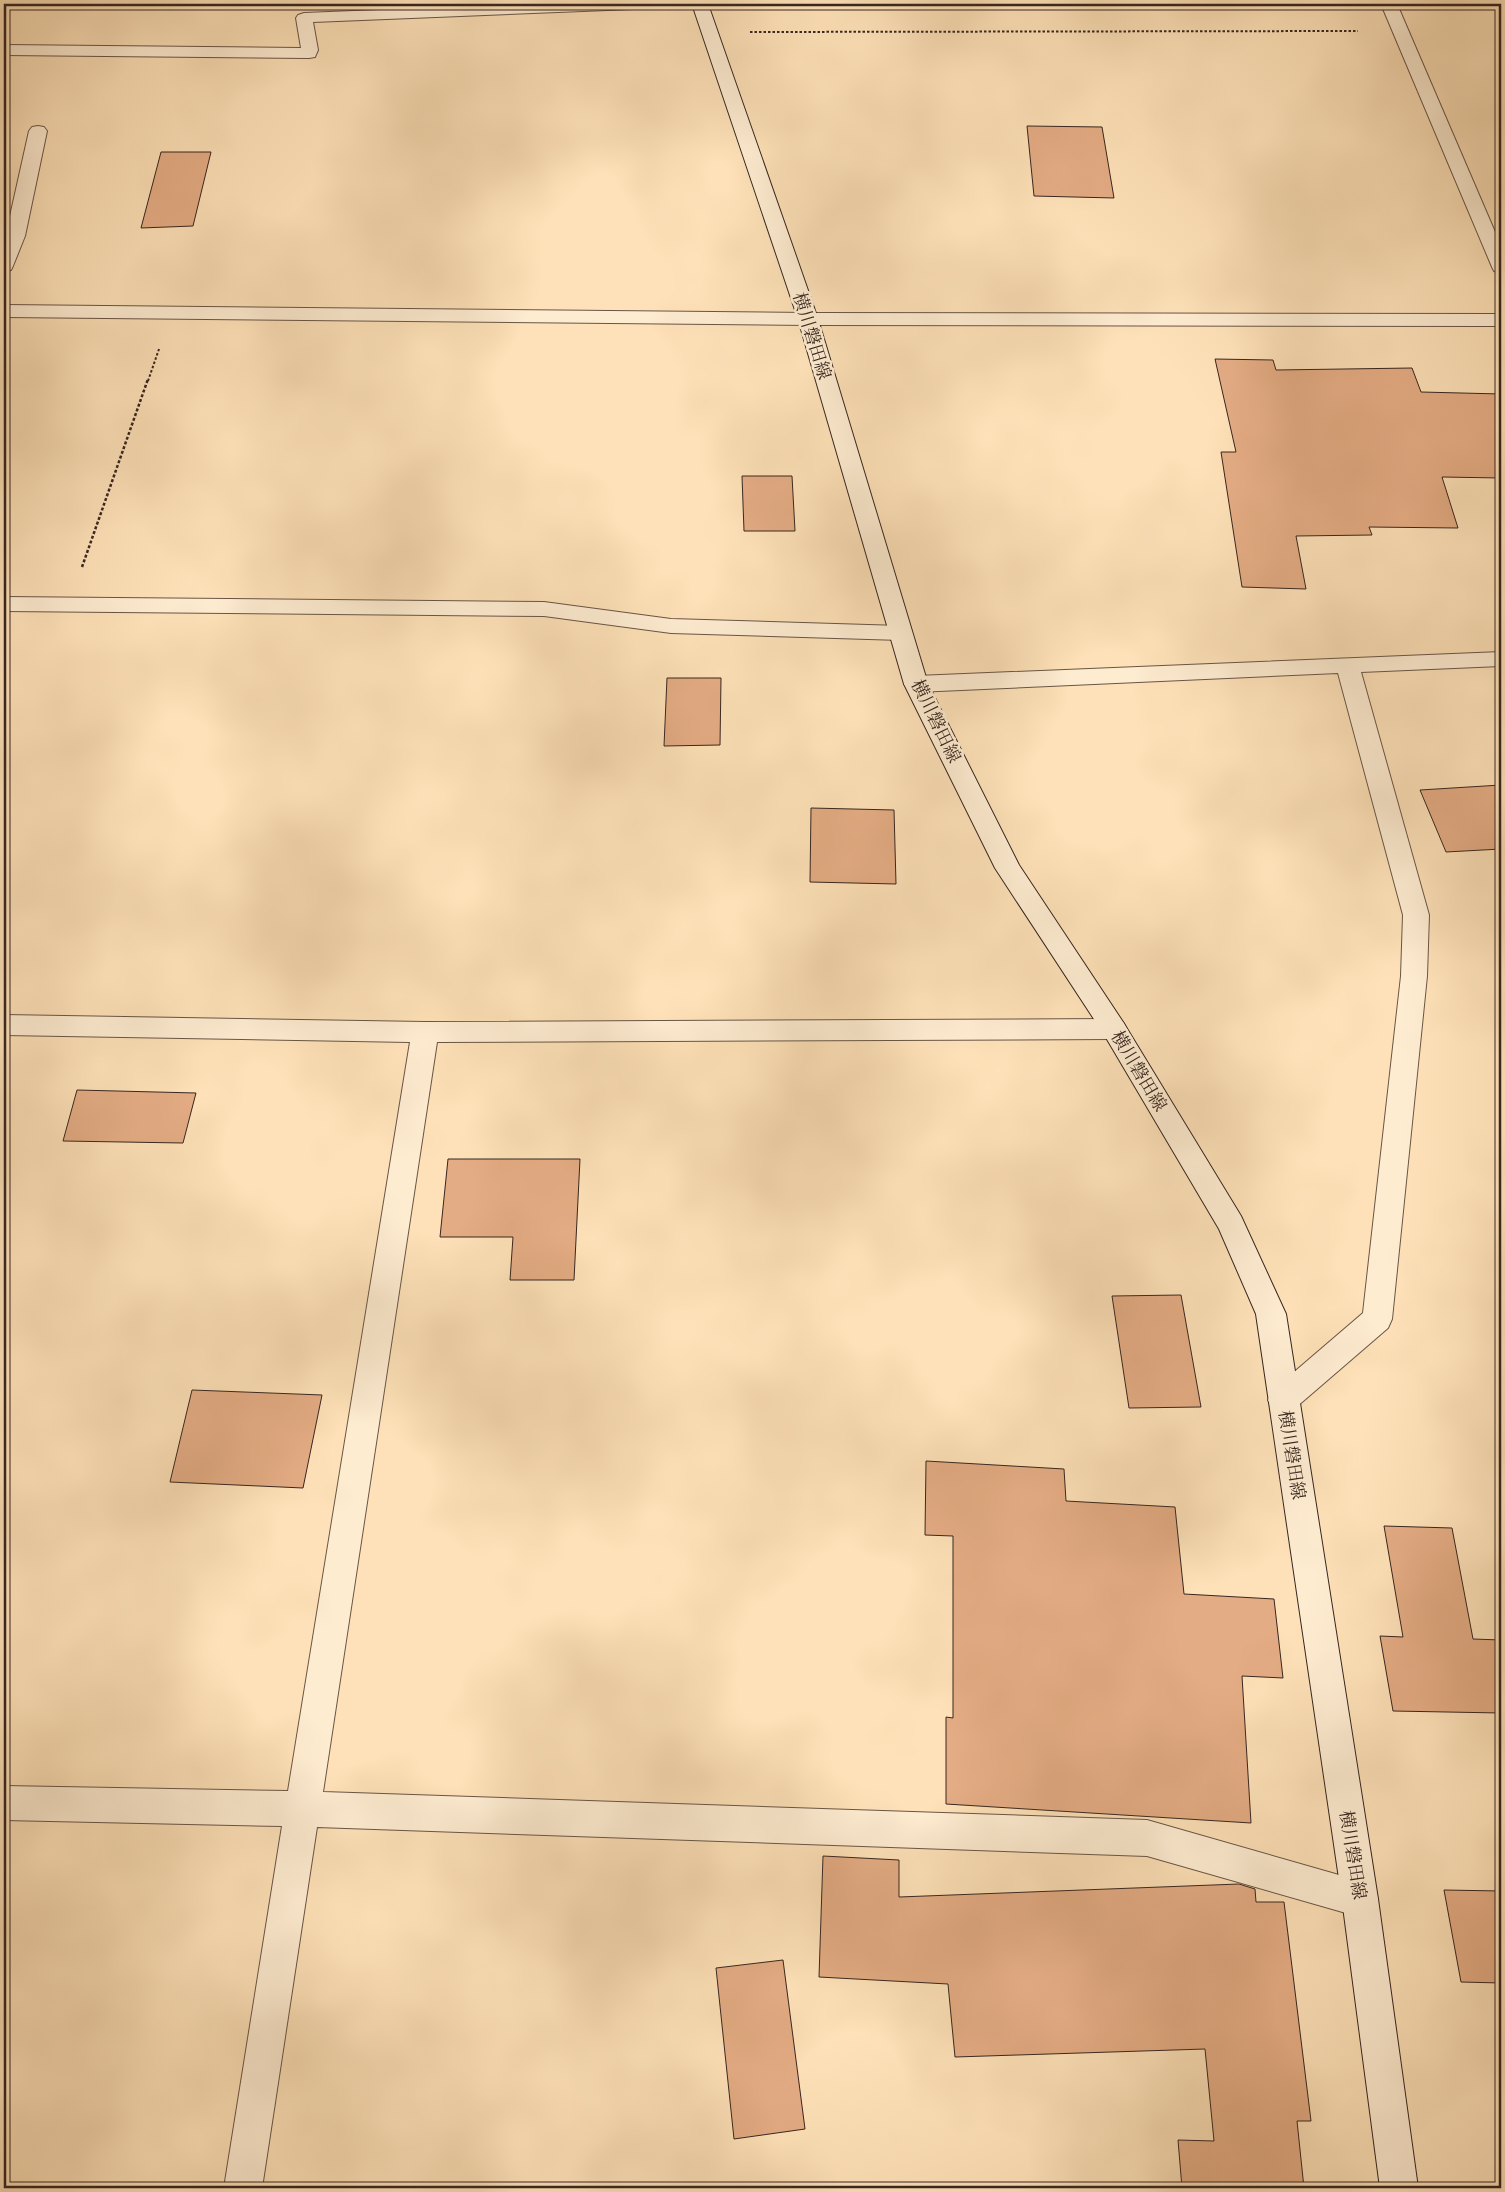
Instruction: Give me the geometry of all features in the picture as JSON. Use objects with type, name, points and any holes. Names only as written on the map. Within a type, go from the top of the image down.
[{"type":"street","points":[[4,50],[309,53],[304,18],[634,4]]},
{"type":"street","name":"横川磐田線","points":[[700,4],[808,319],[916,684],[1008,868],[1114,1029],[1231,1224],[1271,1314],[1360,1899],[1399,2188]]},
{"type":"street","points":[[1389,4],[1501,266]]},
{"type":"street","points":[[4,266],[16,236],[38,131]]},
{"type":"street","points":[[4,311],[808,319],[1501,320]]},
{"type":"street","points":[[4,604],[544,609],[671,626],[901,633]]},
{"type":"street","points":[[916,684],[1501,659]]},
{"type":"street","points":[[1284,1400],[1377,1319],[1414,976],[1416,915],[1348,666]]},
{"type":"street","points":[[4,1025],[425,1032],[1114,1029]]},
{"type":"street","points":[[243,2188],[425,1032]]},
{"type":"street","points":[[4,1803],[302,1809],[1148,1838],[1360,1899]]},
{"type":"path","points":[[709,32],[1401,30]]},
{"type":"path","points":[[69,604],[171,313]]},
{"type":"building","points":[[1027,126],[1102,127],[1114,198],[1034,196]]},
{"type":"building","points":[[161,152],[211,152],[193,226],[141,228]]},
{"type":"building","points":[[1215,359],[1273,360],[1276,370],[1412,368],[1421,392],[1501,394],[1501,478],[1442,477],[1458,528],[1369,527],[1372,535],[1296,536],[1306,589],[1242,587],[1221,452],[1236,452]]},
{"type":"building","points":[[742,476],[792,476],[795,531],[744,531]]},
{"type":"building","points":[[667,678],[721,678],[720,745],[664,746]]},
{"type":"building","points":[[1501,785],[1501,849],[1446,852],[1420,790]]},
{"type":"building","points":[[811,808],[894,810],[896,884],[810,882]]},
{"type":"building","points":[[77,1090],[196,1093],[183,1143],[63,1141]]},
{"type":"building","points":[[448,1159],[580,1159],[574,1280],[510,1280],[513,1237],[440,1237]]},
{"type":"building","points":[[1181,1295],[1201,1407],[1129,1408],[1112,1296]]},
{"type":"building","points":[[192,1390],[322,1395],[303,1488],[170,1482]]},
{"type":"building","points":[[926,1461],[1064,1469],[1066,1501],[1175,1507],[1184,1594],[1274,1599],[1283,1678],[1242,1676],[1251,1823],[946,1804],[946,1717],[953,1718],[953,1536],[925,1535]]},
{"type":"building","points":[[1384,1526],[1452,1528],[1473,1639],[1501,1640],[1501,1713],[1393,1711],[1380,1636],[1403,1637]]},
{"type":"building","points":[[823,1856],[899,1860],[899,1897],[1239,1884],[1255,1889],[1256,1902],[1284,1902],[1311,2121],[1297,2121],[1304,2188],[1182,2188],[1178,2140],[1214,2141],[1205,2049],[955,2057],[948,1984],[819,1977]]},
{"type":"building","points":[[1444,1890],[1501,1891],[1501,1983],[1461,1982]]},
{"type":"building","points":[[783,1960],[805,2129],[734,2139],[716,1968]]}]
